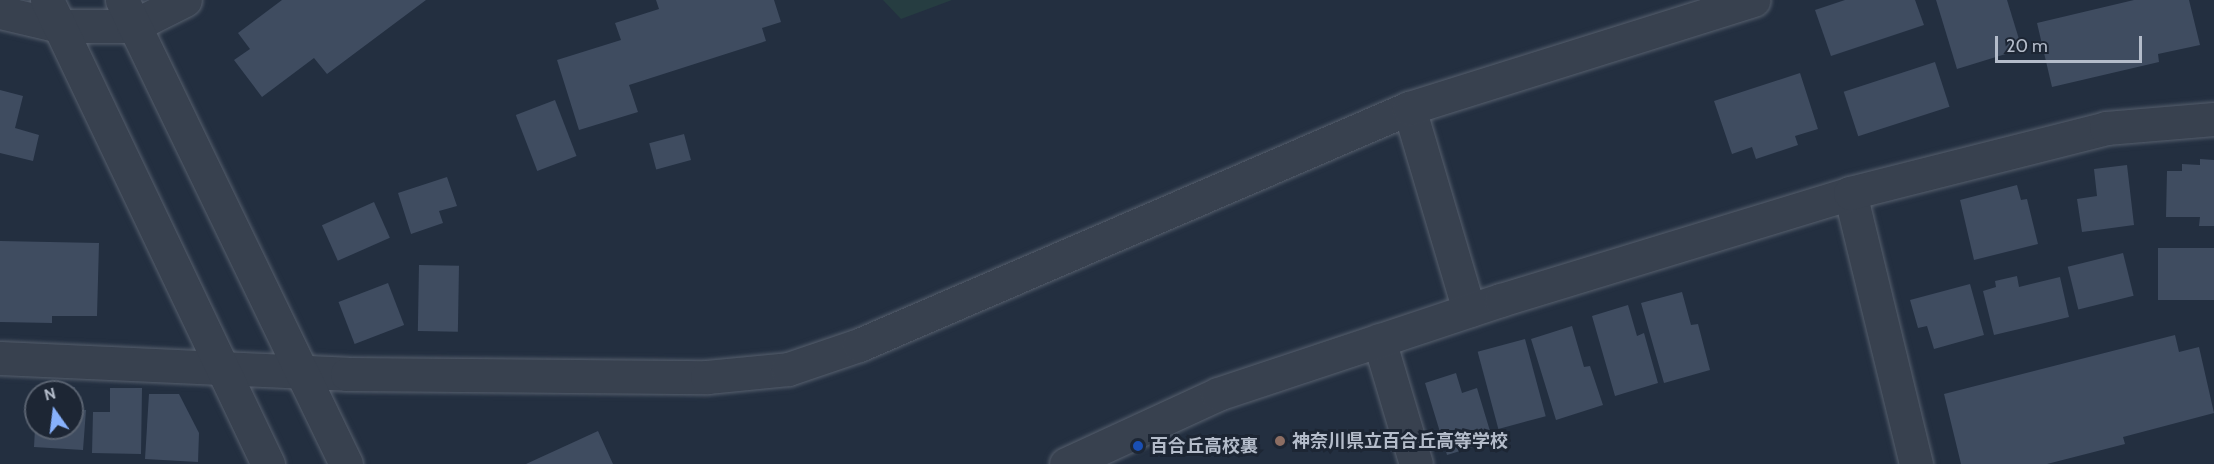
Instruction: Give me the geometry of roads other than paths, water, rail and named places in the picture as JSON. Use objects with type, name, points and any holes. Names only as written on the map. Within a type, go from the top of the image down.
[{"type":"street","points":[[0,12],[127,13],[184,0]]},
{"type":"street","points":[[0,358],[300,373],[707,377],[788,369],[859,345],[1409,108],[1753,0]]},
{"type":"street","points":[[53,13],[268,464]]},
{"type":"street","points":[[127,13],[346,464]]},
{"type":"street","points":[[1409,108],[1469,310]]},
{"type":"street","points":[[1066,464],[1218,394],[1469,310],[1850,193],[2106,128],[2214,119]]},
{"type":"street","points":[[1850,193],[1916,464]]},
{"type":"street","points":[[1379,340],[1416,464]]},
{"type":"place","name":"神奈川県立百合丘高等学校","points":[[1280,441]]},
{"type":"place","name":"百合丘高校裏","points":[[1138,446]]}]
